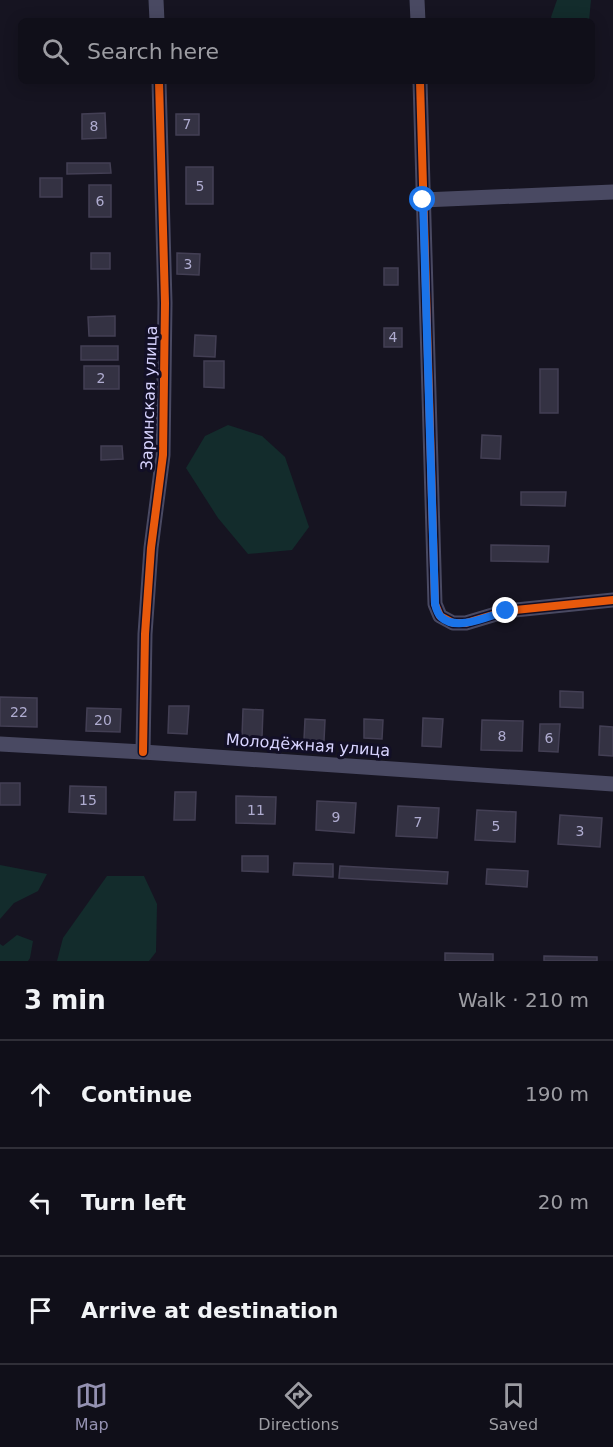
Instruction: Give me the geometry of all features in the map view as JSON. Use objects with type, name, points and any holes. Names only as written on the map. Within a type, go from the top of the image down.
[{"type":"street","points":[[156,0],[157,18]]},
{"type":"street","points":[[417,0],[418,18]]},
{"type":"street","name":"Заринская улица","points":[[144,752],[145,634],[151,548],[163,455],[165,303],[159,84]]},
{"type":"street","points":[[420,84],[435,604],[440,616],[453,623],[466,623],[506,611],[613,600]]},
{"type":"street","points":[[423,200],[613,192]]},
{"type":"street","name":"Молодёжная улица","points":[[0,744],[613,784]]},
{"type":"green space","points":[[557,0],[591,0],[589,18],[551,17]]},
{"type":"green space","points":[[228,425],[262,436],[285,457],[309,527],[292,550],[248,554],[218,518],[186,468],[205,436]]},
{"type":"green space","points":[[0,865],[47,874],[38,891],[14,903],[0,919]]},
{"type":"green space","points":[[107,876],[144,876],[157,904],[156,952],[149,961],[57,961],[63,938]]},
{"type":"green space","points":[[17,935],[33,941],[30,958],[28,961],[0,961],[0,944],[3,946]]},
{"type":"building","points":[[105,113],[106,138],[82,139],[82,114]]},
{"type":"building","points":[[176,114],[199,114],[199,135],[176,135]]},
{"type":"building","points":[[67,163],[110,163],[111,173],[67,174]]},
{"type":"building","points":[[186,167],[213,167],[213,204],[186,204]]},
{"type":"building","points":[[40,178],[62,178],[62,197],[40,197]]},
{"type":"building","points":[[89,185],[111,185],[111,217],[89,217]]},
{"type":"building","points":[[91,253],[110,253],[110,269],[91,269]]},
{"type":"building","points":[[177,253],[200,254],[199,275],[177,274]]},
{"type":"building","points":[[384,268],[398,268],[398,285],[384,285]]},
{"type":"building","points":[[115,316],[115,336],[89,336],[88,317]]},
{"type":"building","points":[[384,328],[402,328],[402,347],[384,347]]},
{"type":"building","points":[[195,335],[216,336],[215,357],[194,356]]},
{"type":"building","points":[[81,346],[118,346],[118,360],[81,360]]},
{"type":"building","points":[[204,361],[224,361],[224,388],[204,387]]},
{"type":"building","points":[[84,366],[119,366],[119,389],[84,389]]},
{"type":"building","points":[[540,369],[558,369],[558,413],[540,413]]},
{"type":"building","points":[[482,435],[501,436],[500,459],[481,458]]},
{"type":"building","points":[[101,446],[122,446],[123,459],[101,460]]},
{"type":"building","points":[[521,492],[566,492],[565,506],[521,505]]},
{"type":"building","points":[[491,545],[549,546],[548,562],[491,561]]},
{"type":"building","points":[[560,691],[583,692],[583,708],[560,707]]},
{"type":"building","points":[[0,697],[37,698],[37,727],[0,726]]},
{"type":"building","points":[[169,706],[189,706],[187,734],[168,733]]},
{"type":"building","points":[[87,708],[121,709],[120,732],[86,731]]},
{"type":"building","points":[[243,709],[263,710],[262,737],[242,737]]},
{"type":"building","points":[[423,718],[443,719],[441,747],[422,746]]},
{"type":"building","points":[[305,719],[325,720],[324,741],[304,740]]},
{"type":"building","points":[[364,719],[383,720],[382,739],[364,738]]},
{"type":"building","points":[[482,720],[523,721],[522,751],[481,750]]},
{"type":"building","points":[[540,724],[560,724],[558,752],[539,751]]},
{"type":"building","points":[[600,726],[613,727],[613,756],[599,755]]},
{"type":"building","points":[[0,783],[20,783],[20,805],[0,805]]},
{"type":"building","points":[[70,786],[106,787],[106,814],[69,812]]},
{"type":"building","points":[[175,792],[196,792],[195,820],[174,820]]},
{"type":"building","points":[[236,796],[276,797],[275,824],[236,823]]},
{"type":"building","points":[[317,801],[356,803],[354,833],[316,830]]},
{"type":"building","points":[[398,806],[439,808],[437,838],[396,836]]},
{"type":"building","points":[[477,810],[516,812],[515,842],[475,840]]},
{"type":"building","points":[[560,815],[602,818],[600,847],[558,844]]},
{"type":"building","points":[[242,856],[268,856],[268,872],[242,871]]},
{"type":"building","points":[[294,863],[333,864],[333,877],[293,875]]},
{"type":"building","points":[[340,866],[448,872],[447,884],[339,878]]},
{"type":"building","points":[[487,869],[528,871],[527,887],[486,884]]},
{"type":"building","points":[[445,953],[493,954],[493,961],[445,961]]},
{"type":"building","points":[[544,956],[597,957],[597,961],[544,961]]},
{"type":"cycle path","points":[[143,752],[145,634],[151,548],[163,455],[165,303],[159,84]]},
{"type":"cycle path","points":[[420,84],[435,604],[440,616],[453,623],[466,623],[506,611],[613,600]]},
{"type":"route","points":[[423,200],[435,604],[440,616],[453,623],[466,623],[506,611]]}]
